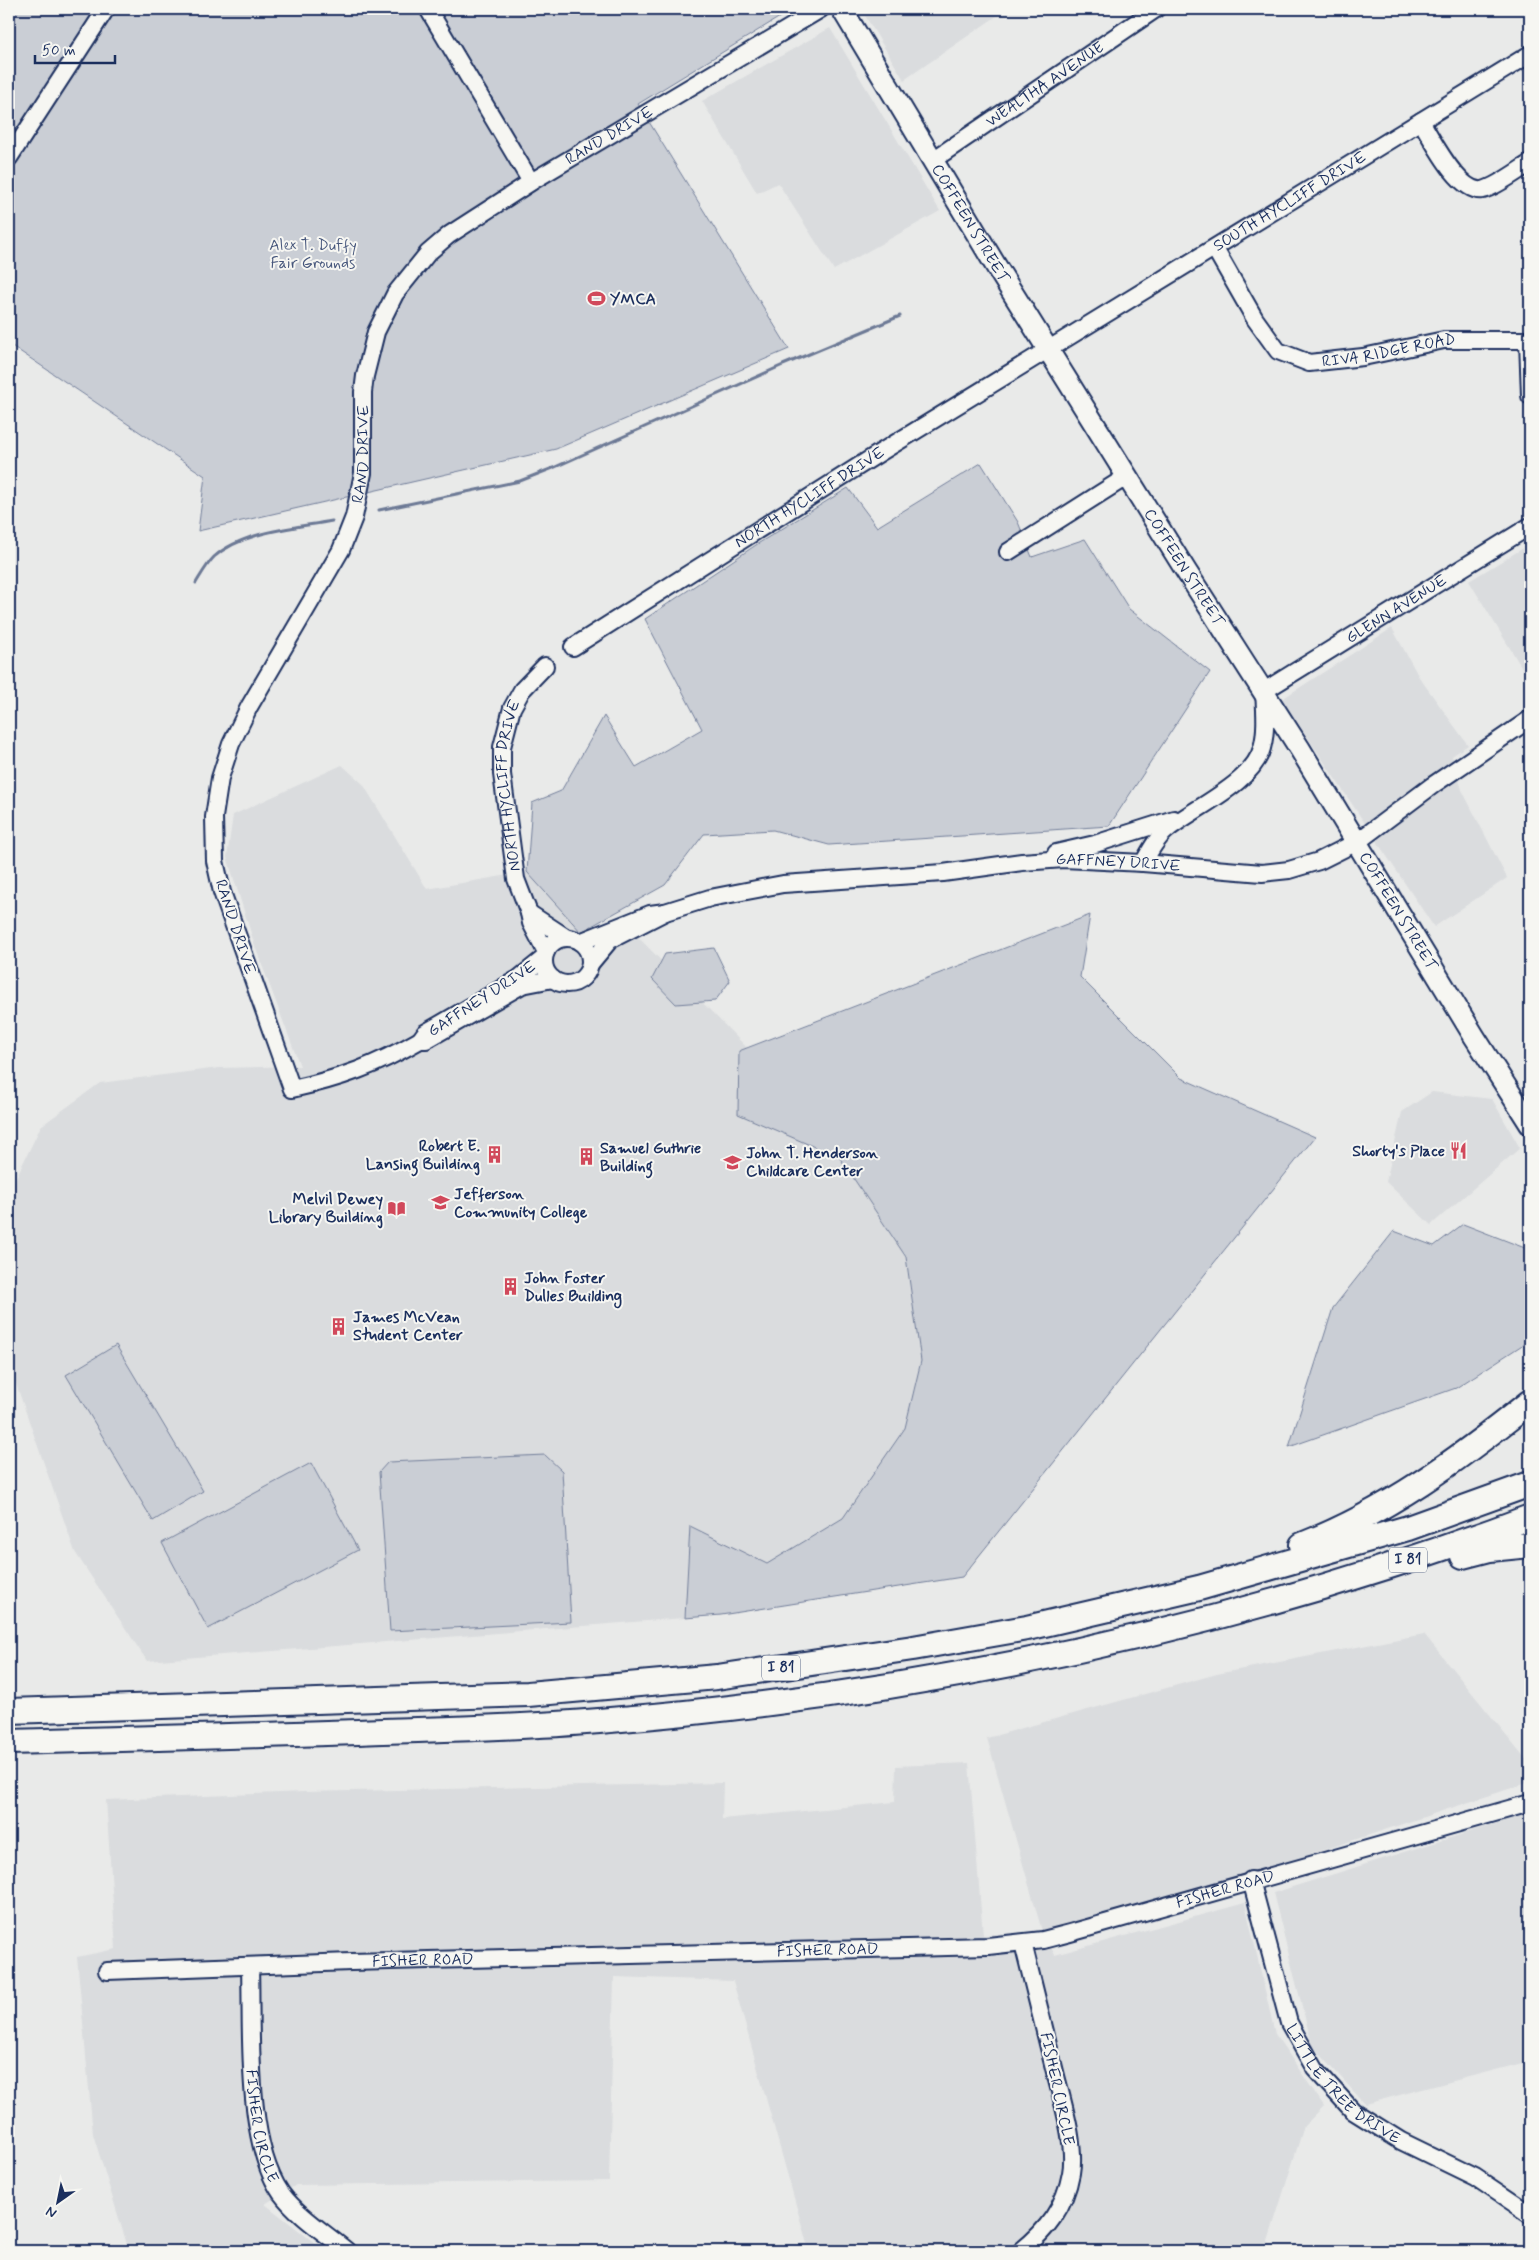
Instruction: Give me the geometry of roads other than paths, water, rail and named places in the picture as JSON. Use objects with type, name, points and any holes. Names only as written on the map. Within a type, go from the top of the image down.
[{"type":"highway","points":[[1199,1588],[1320,1538],[1404,1495],[1478,1444],[1530,1402]]},
{"type":"highway","name":"I 81","points":[[9,1711],[528,1694],[717,1677],[913,1648],[1027,1628],[1199,1588],[1408,1528],[1530,1484]]},
{"type":"highway","name":"I 81","points":[[9,1742],[451,1729],[597,1721],[754,1706],[902,1684],[1052,1656],[1284,1599],[1412,1559],[1530,1517]]},
{"type":"highway","points":[[1284,1599],[1334,1592],[1490,1549],[1530,1545]]},
{"type":"main road","name":"COFFEEN STREET","points":[[842,9],[1126,477],[1264,691],[1474,1036],[1530,1124]]},
{"type":"street","points":[[9,158],[106,9]]},
{"type":"street","points":[[428,9],[531,182]]},
{"type":"street","name":"RAND DRIVE","points":[[292,1089],[222,892],[216,861],[214,817],[220,778],[231,744],[249,707],[341,550],[354,517],[363,473],[363,392],[376,332],[395,294],[428,253],[449,234],[531,182],[821,9]]},
{"type":"street","name":"WEALTHA AVENUE","points":[[933,160],[1156,9]]},
{"type":"street","name":"SOUTH HYCLIFF DRIVE","points":[[1049,350],[1530,54]]},
{"type":"street","points":[[1422,121],[1446,161],[1464,184],[1475,189],[1484,190],[1530,163]]},
{"type":"street","name":"RIVA RIDGE ROAD","points":[[1215,249],[1255,320],[1278,351],[1285,356],[1309,363],[1320,363],[1444,340],[1529,340]]},
{"type":"street","points":[[1529,340],[1530,396]]},
{"type":"street","name":"NORTH HYCLIFF DRIVE","points":[[573,647],[881,452],[1049,350]]},
{"type":"street","points":[[1008,552],[1126,477]]},
{"type":"street","name":"GLENN AVENUE","points":[[1264,691],[1530,526]]},
{"type":"street","name":"NORTH HYCLIFF DRIVE","points":[[545,666],[522,690],[512,708],[502,747],[502,774],[516,879],[531,923],[545,955]]},
{"type":"street","points":[[1143,862],[1166,830],[1235,783],[1253,766],[1262,750],[1265,726],[1264,691]]},
{"type":"street","name":"GAFFNEY DRIVE","points":[[574,940],[650,914],[665,912],[710,898],[783,884],[944,873],[1022,862],[1064,859],[1143,862],[1271,872],[1289,870],[1319,861],[1357,842],[1433,785],[1530,719]]},
{"type":"street","points":[[1022,862],[1095,844],[1188,814]]},
{"type":"street","name":"GAFFNEY DRIVE","points":[[590,964],[610,940],[665,912]]},
{"type":"street","points":[[529,913],[574,940],[588,952],[590,964],[585,975],[575,982],[563,983],[553,978],[547,972],[545,955],[554,942],[574,940]]},
{"type":"street","name":"GAFFNEY DRIVE","points":[[292,1089],[361,1070],[381,1062],[420,1040],[426,1033],[528,972],[545,955]]},
{"type":"street","name":"GAFFNEY DRIVE","points":[[420,1040],[426,1040],[522,985],[553,978]]},
{"type":"street","name":"FISHER ROAD","points":[[106,1971],[250,1968],[351,1962],[988,1946],[1023,1943],[1070,1933],[1530,1802]]},
{"type":"street","name":"LITTLE TREE DRIVE","points":[[1251,1880],[1289,2023],[1314,2069],[1353,2111],[1401,2142],[1474,2177],[1530,2214]]},
{"type":"street","name":"FISHER CIRCLE","points":[[1021,2251],[1040,2236],[1058,2210],[1071,2173],[1072,2155],[1064,2111],[1023,1943]]},
{"type":"street","name":"FISHER CIRCLE","points":[[250,1968],[255,2110],[260,2145],[272,2178],[282,2194],[302,2214],[347,2251]]},
{"type":"waterway","points":[[379,510],[520,481],[783,365],[900,316]]},
{"type":"waterway","points":[[196,583],[214,557],[239,541],[270,532],[332,521]]},
{"type":"place","name":"YMCA","points":[[596,299]]},
{"type":"place","name":"Shorty's Place","points":[[1459,1151]]},
{"type":"place","name":"Robert E. Lansing Building","points":[[494,1155]]},
{"type":"place","name":"Samuel Guthrie Building","points":[[586,1157]]},
{"type":"place","name":"John T. Henderson Childcare Center","points":[[732,1162]]},
{"type":"place","name":"Jefferson Community College","points":[[440,1203]]},
{"type":"place","name":"Melvil Dewey Library Building","points":[[397,1208]]},
{"type":"place","name":"John Foster Dulles Building","points":[[510,1287]]},
{"type":"place","name":"James McVean Student Center","points":[[339,1326]]},
{"type":"park label","name":"Alex T. Duffy Fair Grounds","points":[[313,254]]}]
